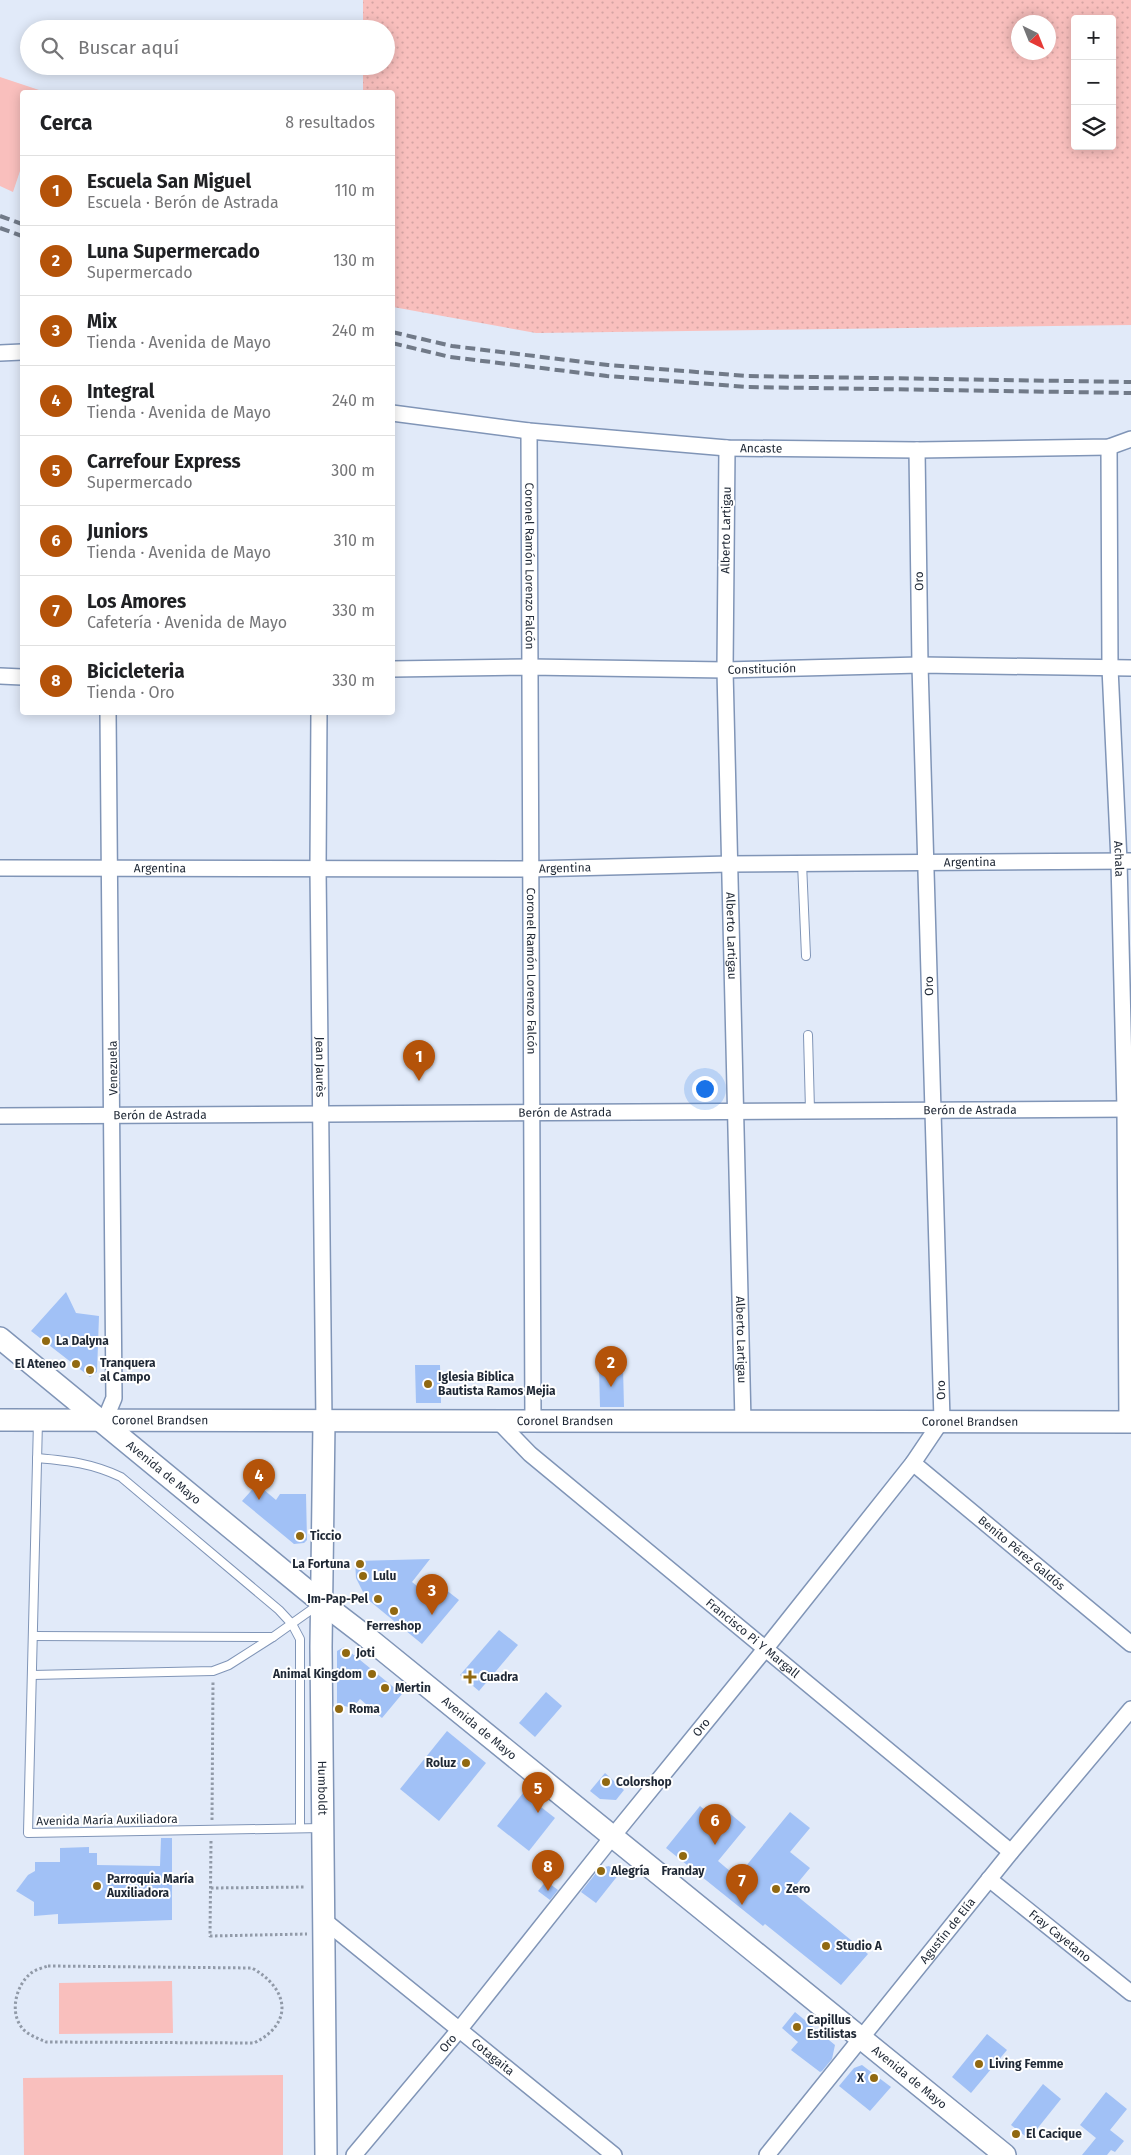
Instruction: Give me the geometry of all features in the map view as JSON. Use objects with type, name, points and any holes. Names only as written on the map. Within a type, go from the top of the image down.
[{"type":"street","points":[[0,353],[20,352]]},
{"type":"street","name":"Ancaste","points":[[395,413],[529,430],[727,448],[917,450],[1109,447],[1131,440]]},
{"type":"street","name":"Coronel Ramón Lorenzo Falcón","points":[[529,430],[532,1422]]},
{"type":"street","name":"Achala","points":[[1109,447],[1110,668],[1125,861],[1129,1422]]},
{"type":"street","name":"Alberto Lartigau","points":[[727,448],[725,670],[743,1422]]},
{"type":"street","name":"Oro","points":[[354,2155],[459,2030],[914,1463],[942,1420],[920,665],[917,450]]},
{"type":"street","name":"Constitución","points":[[395,669],[529,667],[725,670],[920,665],[1131,668]]},
{"type":"street","points":[[0,676],[20,676]]},
{"type":"street","name":"Venezuela","points":[[104,1422],[114,1398],[108,715]]},
{"type":"street","name":"Jean Jaurès","points":[[319,715],[318,869],[324,1422]]},
{"type":"street","name":"Argentina","points":[[0,868],[529,869],[802,863],[1125,861]]},
{"type":"street","name":"Berón de Astrada","points":[[0,1116],[321,1116],[810,1110],[1128,1109]]},
{"type":"street","name":"Avenida de Mayo","points":[[0,1338],[321,1602],[613,1836],[1005,2155]]},
{"type":"street","name":"Coronel Brandsen","points":[[0,1420],[104,1422],[743,1422],[942,1420],[1129,1422]]},
{"type":"street","name":"Francisco Pi Y Margall","points":[[498,1421],[537,1460],[1011,1852]]},
{"type":"street","name":"Humboldt","points":[[324,1422],[321,1602],[326,2155]]},
{"type":"street","name":"Benito Pérez Galdós","points":[[914,1463],[1131,1644]]},
{"type":"street","name":"Agustín de Elía","points":[[767,2155],[1011,1852],[1128,1717]]},
{"type":"street","name":"Fray Cayetano","points":[[989,1880],[1131,1993]]},
{"type":"street","name":"Cotagaita","points":[[325,1928],[459,2030],[614,2155]]},
{"type":"lane","points":[[802,863],[806,956]]},
{"type":"lane","points":[[808,1036],[810,1110]]},
{"type":"lane","name":"Avenida María Auxiliadora","points":[[38,1420],[28,1833],[324,1828]]},
{"type":"lane","points":[[37,1458],[78,1461],[98,1466],[121,1477],[279,1610],[292,1624],[300,1639],[300,1828]]},
{"type":"lane","points":[[32,1676],[213,1671],[229,1665],[292,1624],[321,1602]]},
{"type":"lane","points":[[33,1636],[273,1636]]},
{"type":"path","points":[[213,1671],[210,1936],[325,1928]]},
{"type":"path","points":[[211,1888],[324,1887]]},
{"type":"path","points":[[48,1966],[252,1968],[266,1976],[278,1989],[282,2007],[278,2024],[268,2036],[254,2043],[46,2042],[31,2036],[19,2024],[15,2005],[19,1986],[31,1973],[48,1966]]},
{"type":"shaded area","points":[[363,0],[1131,0],[1131,325],[536,333],[395,307],[395,90],[363,90],[363,75],[395,75],[395,20],[363,20]]},
{"type":"shaded area","points":[[0,77],[39,90],[20,90],[20,171],[13,192],[0,186]]},
{"type":"shaded area","points":[[172,1981],[173,2033],[59,2034],[59,1983]]},
{"type":"shaded area","points":[[283,2075],[283,2155],[24,2155],[23,2078]]},
{"type":"building","points":[[66,1292],[76,1313],[99,1316],[97,1372],[90,1377],[31,1331]]},
{"type":"building","name":"Iglesia Biblica Bautista Ramos Mejia","points":[[415,1365],[440,1365],[441,1403],[416,1403]]},
{"type":"building","points":[[623,1367],[624,1407],[600,1407],[599,1368]]},
{"type":"building","points":[[257,1484],[276,1500],[280,1494],[306,1494],[307,1540],[304,1543],[294,1544],[242,1501]]},
{"type":"building","points":[[430,1559],[412,1582],[431,1597],[441,1586],[459,1600],[422,1644],[366,1598],[356,1578],[355,1561]]},
{"type":"building","points":[[499,1630],[518,1645],[479,1691],[460,1675]]},
{"type":"building","points":[[344,1647],[402,1694],[382,1718],[360,1699],[352,1708],[337,1704],[337,1651]]},
{"type":"building","points":[[546,1692],[562,1706],[535,1737],[519,1723]]},
{"type":"building","points":[[447,1731],[486,1763],[439,1821],[400,1789]]},
{"type":"building","name":"Colorshop","points":[[605,1773],[624,1790],[616,1800],[600,1799],[590,1791]]},
{"type":"building","points":[[523,1793],[555,1818],[529,1851],[497,1826]]},
{"type":"building","points":[[700,1806],[719,1822],[727,1811],[746,1827],[718,1861],[737,1877],[790,1812],[810,1828],[790,1852],[810,1868],[791,1891],[868,1954],[841,1985],[765,1924],[763,1926],[666,1848]]},
{"type":"building","name":"Parroquia María Auxiliadora","points":[[161,1838],[172,1838],[172,1920],[58,1924],[58,1914],[34,1916],[34,1902],[16,1891],[28,1875],[35,1871],[35,1862],[60,1862],[60,1848],[89,1847],[89,1853],[97,1853],[97,1865],[160,1866]]},
{"type":"building","points":[[609,1866],[619,1874],[596,1903],[581,1892],[600,1868]]},
{"type":"building","points":[[546,1881],[558,1890],[550,1900],[538,1891]]},
{"type":"building","points":[[795,2012],[835,2045],[832,2059],[820,2072],[791,2050],[798,2042],[782,2028]]},
{"type":"building","name":"Living Femme","points":[[987,2034],[1007,2050],[971,2093],[952,2077]]},
{"type":"building","points":[[862,2065],[891,2087],[870,2111],[839,2086],[854,2068]]},
{"type":"building","points":[[1043,2084],[1061,2099],[1029,2139],[1011,2125]]},
{"type":"building","points":[[1106,2092],[1127,2109],[1110,2130],[1124,2141],[1115,2152],[1111,2150],[1107,2155],[1082,2155],[1096,2138],[1080,2125]]},
{"type":"railway","points":[[0,216],[20,223]]},
{"type":"railway","points":[[0,228],[20,235]]},
{"type":"railway","points":[[395,333],[452,346],[608,365],[748,376],[1131,382]]},
{"type":"railway","points":[[395,344],[450,357],[607,376],[748,387],[1131,393]]},
{"type":"place","name":"Escuela San Miguel","points":[[419,1081]]},
{"type":"place","name":"La Dalyna","points":[[46,1341]]},
{"type":"place","name":"El Ateneo","points":[[76,1364]]},
{"type":"place","name":"Tranquera al Campo","points":[[90,1370]]},
{"type":"place","name":"Iglesia Biblica Bautista Ramos Mejia","points":[[428,1384]]},
{"type":"place","name":"Luna Supermercado","points":[[611,1387]]},
{"type":"place","name":"Integral","points":[[259,1500]]},
{"type":"place","name":"Ticcio","points":[[300,1536]]},
{"type":"place","name":"La Fortuna","points":[[360,1564]]},
{"type":"place","name":"Lulu","points":[[363,1576]]},
{"type":"place","name":"Im-Pap-Pel","points":[[378,1599]]},
{"type":"place","name":"Ferreshop","points":[[394,1611]]},
{"type":"place","name":"Mix","points":[[432,1615]]},
{"type":"place","name":"Joti","points":[[346,1653]]},
{"type":"place","name":"Animal Kingdom","points":[[372,1674]]},
{"type":"place","name":"Cuadra","points":[[470,1677]]},
{"type":"place","name":"Mertin","points":[[385,1688]]},
{"type":"place","name":"Roma","points":[[339,1709]]},
{"type":"place","name":"Roluz","points":[[466,1763]]},
{"type":"place","name":"Colorshop","points":[[606,1782]]},
{"type":"place","name":"Carrefour Express","points":[[538,1813]]},
{"type":"place","name":"Juniors","points":[[715,1845]]},
{"type":"place","name":"Franday","points":[[683,1856]]},
{"type":"place","name":"Alegría","points":[[601,1871]]},
{"type":"place","name":"Parroquia María Auxiliadora","points":[[97,1886]]},
{"type":"place","name":"Zero","points":[[776,1889]]},
{"type":"place","name":"Bicicleteria","points":[[548,1891]]},
{"type":"place","name":"Los Amores","points":[[742,1905]]},
{"type":"place","name":"Studio A","points":[[826,1946]]},
{"type":"place","name":"Capillus Estilistas","points":[[797,2027]]},
{"type":"place","name":"Living Femme","points":[[979,2064]]},
{"type":"place","name":"X","points":[[874,2078]]},
{"type":"place","name":"El Cacique","points":[[1016,2134]]}]
